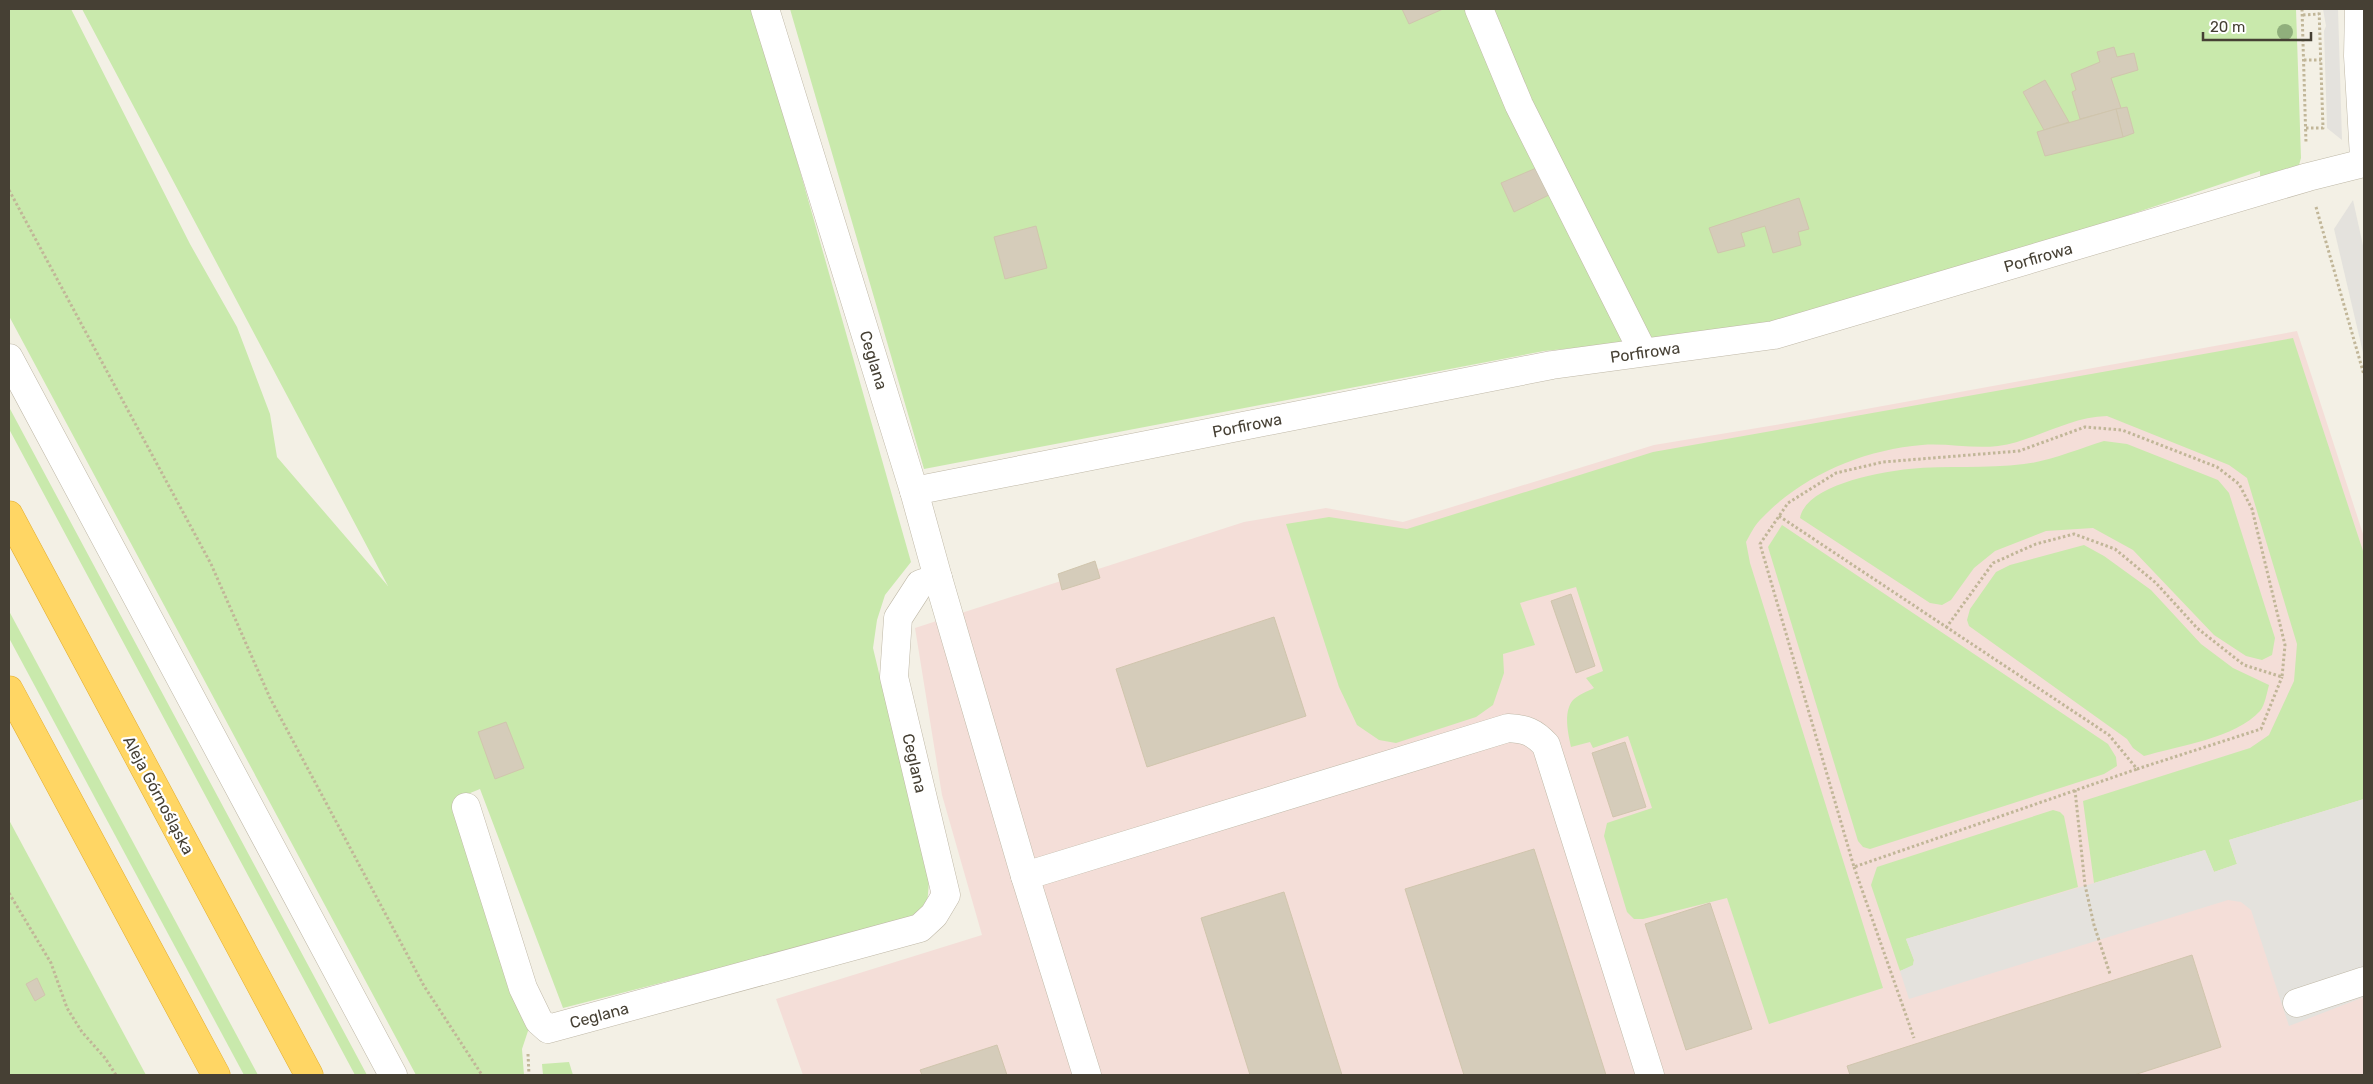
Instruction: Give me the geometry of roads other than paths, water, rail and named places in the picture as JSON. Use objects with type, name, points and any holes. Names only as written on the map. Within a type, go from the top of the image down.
[{"type":"highway","name":"Aleja Górnośląska","points":[[9,515],[309,1075]]},
{"type":"highway","points":[[9,690],[216,1075]]},
{"type":"street","name":"Ceglana","points":[[466,807],[523,988],[539,1021],[548,1030],[920,928],[934,915],[946,895],[894,677],[898,618],[920,584],[938,578],[914,491],[765,9]]},
{"type":"street","points":[[1479,9],[1519,105],[1643,352]]},
{"type":"street","points":[[2359,9],[2358,56],[2364,157]]},
{"type":"street","name":"Porfirowa","points":[[914,491],[1552,365],[1774,335],[2308,177],[2364,163]]},
{"type":"street","points":[[9,358],[393,1075]]},
{"type":"street","points":[[938,578],[1024,876],[1087,1075]]},
{"type":"street","points":[[1024,876],[1508,728],[1525,729],[1536,734],[1546,745],[1650,1075]]},
{"type":"street","points":[[2296,1003],[2364,982]]}]
